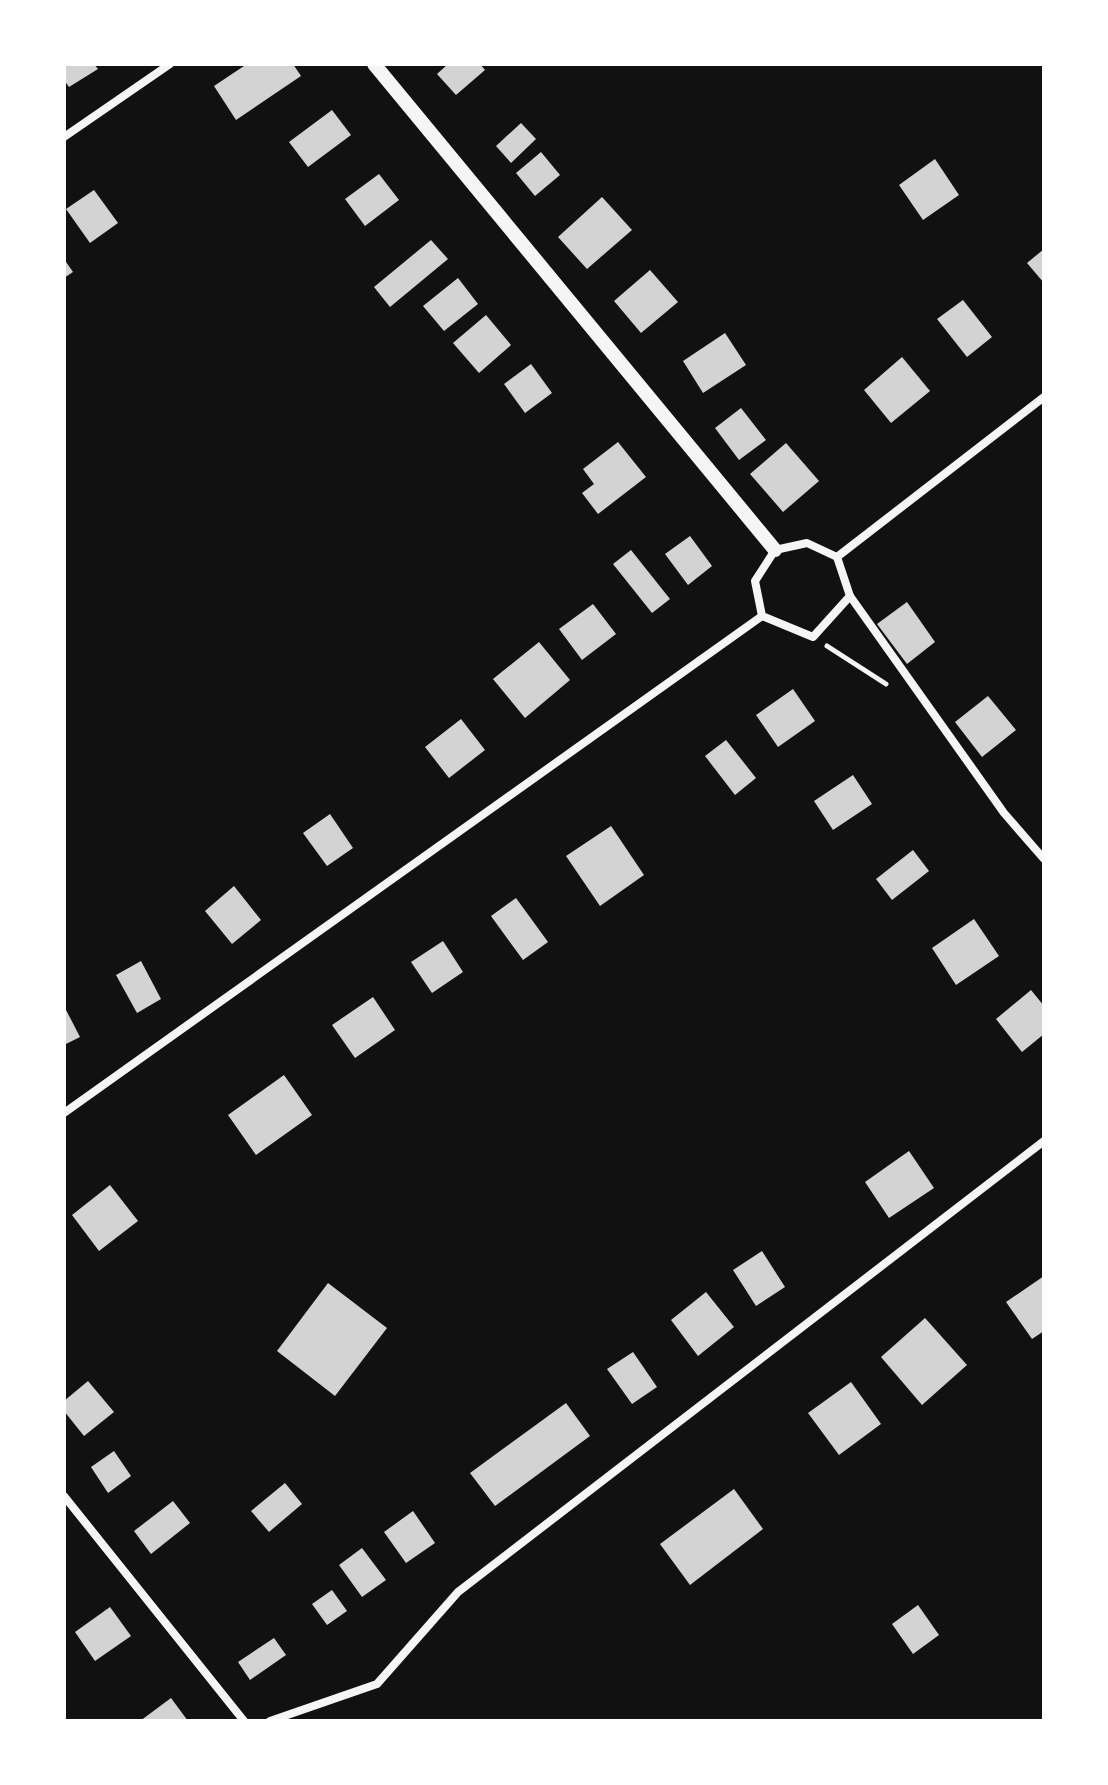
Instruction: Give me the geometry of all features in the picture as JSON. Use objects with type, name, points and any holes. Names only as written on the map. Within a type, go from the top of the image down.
[{"type":"street","points":[[64,137],[170,64]]},
{"type":"street","points":[[374,64],[775,550]]},
{"type":"street","points":[[837,557],[1044,397]]},
{"type":"street","points":[[762,616],[755,581],[775,550],[807,543],[837,557],[850,596],[1004,813],[1044,859]]},
{"type":"street","points":[[762,616],[813,637],[850,596]]},
{"type":"street","points":[[64,1113],[762,616]]},
{"type":"street","points":[[270,1721],[377,1684],[458,1592],[1044,1141]]},
{"type":"street","points":[[64,1496],[244,1721]]},
{"type":"path","points":[[813,637],[898,691]]},
{"type":"building","points":[[64,64],[94,64],[98,69],[69,87],[64,80]]},
{"type":"building","points":[[247,64],[293,64],[301,76],[236,120],[214,86]]},
{"type":"building","points":[[448,64],[480,64],[485,70],[456,95],[437,74]]},
{"type":"building","points":[[332,110],[351,135],[308,167],[289,142]]},
{"type":"building","points":[[521,123],[536,139],[511,163],[496,146]]},
{"type":"building","points":[[541,152],[560,175],[535,196],[516,173]]},
{"type":"building","points":[[935,159],[959,195],[923,220],[899,185]]},
{"type":"building","points":[[379,174],[399,200],[365,226],[345,199]]},
{"type":"building","points":[[94,190],[118,223],[90,243],[66,209]]},
{"type":"building","points":[[602,197],[632,230],[587,269],[558,237]]},
{"type":"building","points":[[431,240],[448,259],[390,307],[374,287]]},
{"type":"building","points":[[1044,249],[1044,283],[1027,263]]},
{"type":"building","points":[[64,259],[73,272],[64,278]]},
{"type":"building","points":[[650,270],[678,302],[641,333],[614,301]]},
{"type":"building","points":[[458,278],[478,304],[444,331],[423,306]]},
{"type":"building","points":[[963,300],[992,337],[967,357],[937,319]]},
{"type":"building","points":[[486,315],[511,345],[479,373],[453,343]]},
{"type":"building","points":[[725,333],[746,365],[703,393],[683,361]]},
{"type":"building","points":[[902,357],[930,391],[891,423],[864,390]]},
{"type":"building","points":[[531,364],[552,393],[525,413],[504,384]]},
{"type":"building","points":[[741,408],[766,440],[739,460],[715,428]]},
{"type":"building","points":[[618,442],[646,477],[598,514],[582,493],[594,484],[583,469]]},
{"type":"building","points":[[786,443],[819,481],[783,512],[750,474]]},
{"type":"building","points":[[690,536],[712,566],[688,585],[665,554]]},
{"type":"building","points":[[631,550],[670,599],[652,613],[613,564]]},
{"type":"building","points":[[907,602],[935,642],[907,664],[877,624]]},
{"type":"building","points":[[593,604],[616,634],[582,660],[559,629]]},
{"type":"building","points":[[539,642],[570,680],[525,718],[493,679]]},
{"type":"building","points":[[793,689],[815,721],[778,747],[756,715]]},
{"type":"building","points":[[988,696],[1016,730],[982,757],[955,722]]},
{"type":"building","points":[[461,719],[485,750],[449,778],[425,747]]},
{"type":"building","points":[[726,740],[756,778],[735,795],[705,756]]},
{"type":"building","points":[[853,775],[872,804],[833,830],[814,801]]},
{"type":"building","points":[[330,814],[353,848],[327,866],[303,833]]},
{"type":"building","points":[[611,826],[644,875],[600,906],[566,856]]},
{"type":"building","points":[[913,850],[929,871],[892,900],[876,879]]},
{"type":"building","points":[[234,886],[261,920],[232,944],[205,911]]},
{"type":"building","points":[[516,898],[548,942],[523,960],[491,916]]},
{"type":"building","points":[[974,919],[999,956],[956,985],[932,948]]},
{"type":"building","points":[[443,941],[463,972],[432,993],[411,962]]},
{"type":"building","points":[[141,961],[161,999],[137,1013],[116,975]]},
{"type":"building","points":[[1031,990],[1044,1006],[1044,1034],[1022,1052],[996,1019]]},
{"type":"building","points":[[373,997],[395,1030],[355,1058],[332,1025]]},
{"type":"building","points":[[64,1006],[80,1037],[64,1045]]},
{"type":"building","points":[[284,1075],[312,1115],[256,1155],[228,1115]]},
{"type":"building","points":[[909,1151],[934,1188],[889,1218],[865,1182]]},
{"type":"building","points":[[110,1185],[138,1221],[99,1251],[72,1215]]},
{"type":"building","points":[[762,1251],[785,1287],[756,1306],[733,1270]]},
{"type":"building","points":[[1044,1276],[1044,1331],[1032,1339],[1006,1302]]},
{"type":"building","points":[[328,1283],[387,1328],[335,1396],[277,1351]]},
{"type":"building","points":[[706,1292],[734,1327],[698,1356],[671,1320]]},
{"type":"building","points":[[925,1318],[967,1365],[922,1405],[881,1357]]},
{"type":"building","points":[[633,1352],[657,1387],[632,1404],[607,1369]]},
{"type":"building","points":[[88,1381],[114,1412],[84,1436],[64,1411],[64,1401]]},
{"type":"building","points":[[851,1382],[881,1424],[839,1455],[808,1413]]},
{"type":"building","points":[[566,1403],[590,1436],[495,1506],[470,1473]]},
{"type":"building","points":[[114,1451],[131,1476],[108,1493],[91,1467]]},
{"type":"building","points":[[285,1483],[302,1504],[269,1532],[251,1511]]},
{"type":"building","points":[[734,1489],[763,1529],[690,1585],[660,1544]]},
{"type":"building","points":[[173,1501],[190,1523],[151,1554],[134,1531]]},
{"type":"building","points":[[413,1511],[435,1543],[406,1563],[384,1532]]},
{"type":"building","points":[[362,1548],[386,1580],[362,1597],[339,1565]]},
{"type":"building","points":[[332,1590],[347,1611],[327,1625],[312,1604]]},
{"type":"building","points":[[918,1605],[939,1635],[913,1654],[892,1624]]},
{"type":"building","points":[[110,1607],[131,1636],[95,1661],[75,1632]]},
{"type":"building","points":[[274,1638],[286,1655],[250,1680],[238,1662]]},
{"type":"building","points":[[171,1698],[188,1721],[140,1721]]}]
